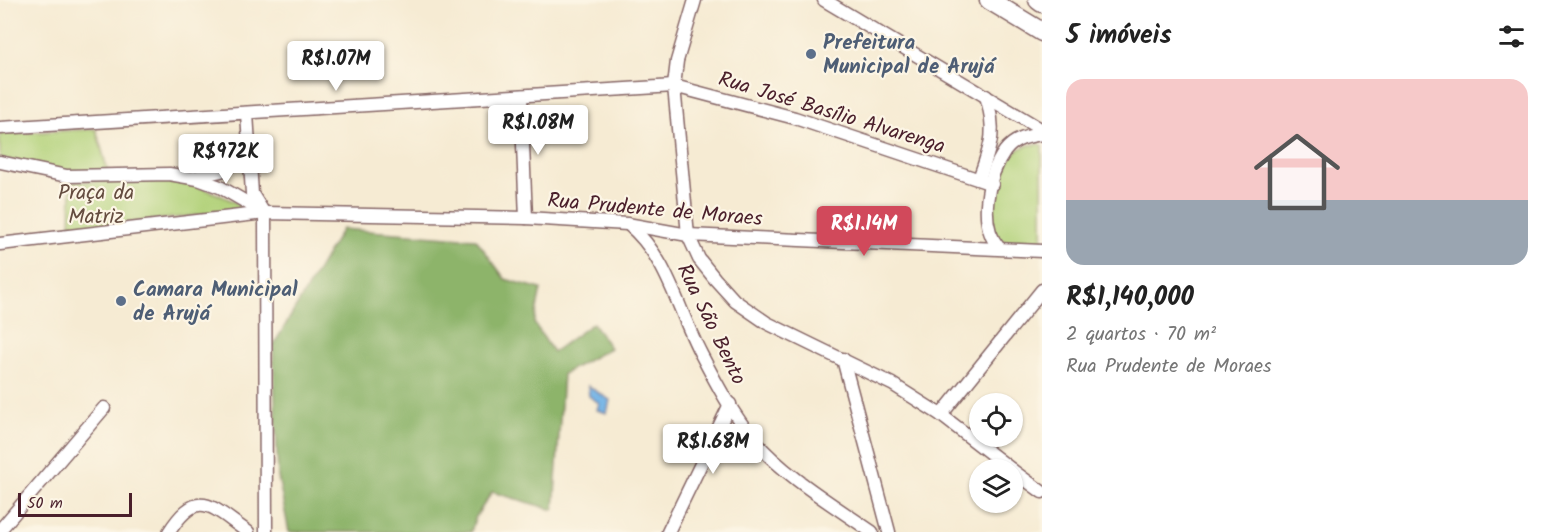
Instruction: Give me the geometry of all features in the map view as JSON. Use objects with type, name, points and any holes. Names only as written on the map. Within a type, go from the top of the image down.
[{"type":"main road","points":[[989,0],[1042,33]]},
{"type":"main road","points":[[1038,0],[1042,3]]},
{"type":"street","points":[[695,0],[677,61],[674,86],[688,235],[699,259],[735,301],[767,323],[892,384],[941,415],[998,459]]},
{"type":"street","points":[[824,0],[1042,132]]},
{"type":"street","name":"Rua José Basílio Alvarenga","points":[[0,128],[674,86],[795,118],[992,184]]},
{"type":"street","points":[[521,96],[526,218]]},
{"type":"street","points":[[979,179],[990,147],[994,120],[986,96]]},
{"type":"street","points":[[247,113],[252,194],[265,213],[266,532]]},
{"type":"street","points":[[999,248],[992,239],[987,222],[987,204],[992,184],[1005,152],[1021,139],[1042,132]]},
{"type":"street","points":[[187,177],[221,171],[249,153]]},
{"type":"street","points":[[0,162],[67,176],[169,174],[187,177],[220,187],[265,213]]},
{"type":"street","name":"Rua Prudente de Moraes","points":[[0,244],[265,213],[526,218],[627,224],[688,235],[1042,251]]},
{"type":"street","name":"Rua São Bento","points":[[627,224],[649,243],[658,258],[696,344],[730,404],[754,439],[782,467],[872,532]]},
{"type":"street","points":[[941,415],[1042,290]]},
{"type":"street","points":[[843,359],[889,532]]},
{"type":"street","points":[[668,532],[730,404]]},
{"type":"street","points":[[0,531],[104,408]]},
{"type":"street","points":[[1023,478],[1042,492]]},
{"type":"street","points":[[169,532],[188,507],[201,505],[213,508],[248,532]]},
{"type":"green space","points":[[96,129],[108,172],[72,173],[0,158],[0,134]]},
{"type":"green space","points":[[1042,145],[1042,244],[1004,241],[995,232],[992,221],[999,182],[1015,152],[1025,146]]},
{"type":"green space","name":"Praça da Matriz","points":[[170,180],[210,191],[248,210],[70,229],[71,182]]},
{"type":"green space","points":[[342,229],[476,239],[505,279],[541,289],[534,323],[553,352],[593,323],[610,348],[563,374],[554,510],[492,492],[475,518],[471,532],[289,532],[278,477],[273,346]]},
{"type":"water","points":[[588,386],[610,400],[607,413],[597,410],[599,403],[589,396]]},
{"type":"place","name":"Prefeitura Municipal de Arujá","points":[[811,54]]},
{"type":"place","name":"Camara Municipal de Arujá","points":[[121,301]]}]
